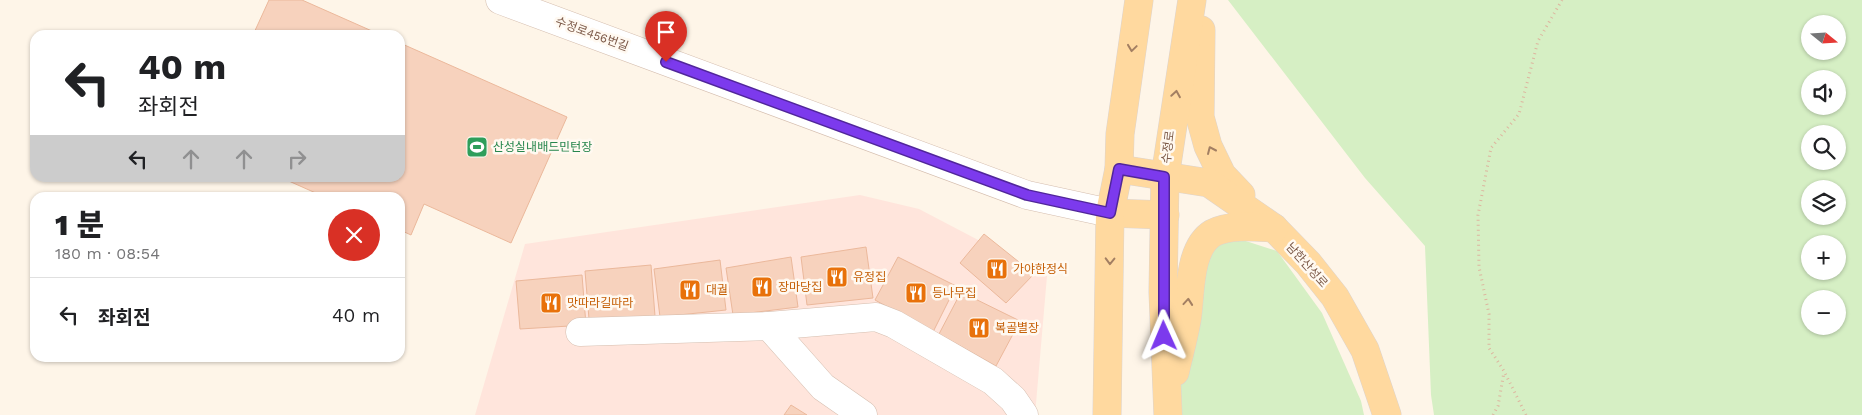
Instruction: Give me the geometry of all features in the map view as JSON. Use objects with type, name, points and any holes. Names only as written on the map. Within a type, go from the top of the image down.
[{"type":"main road","points":[[1107,415],[1110,213],[1119,169],[1120,134],[1139,0]]},
{"type":"main road","points":[[1193,0],[1202,33],[1200,117],[1208,146],[1222,175],[1274,228]]},
{"type":"main road","name":"수정로","points":[[1168,408],[1163,292],[1164,177],[1193,0]]},
{"type":"main road","name":"남한산성로","points":[[1119,169],[1209,184],[1274,228],[1308,263],[1335,297],[1365,350],[1387,415]]},
{"type":"main road","points":[[1110,213],[1165,215]]},
{"type":"main road","points":[[1168,408],[1187,318],[1194,262],[1204,241],[1215,232],[1232,228],[1274,228]]},
{"type":"street","name":"수정로456번길","points":[[500,0],[1027,195],[1110,213]]},
{"type":"street","points":[[580,332],[769,326],[876,317],[894,324],[993,381],[1013,400],[1024,415]]},
{"type":"street","points":[[769,326],[823,386],[863,415]]},
{"type":"path","points":[[1526,415],[1504,372],[1489,348],[1489,314],[1479,266],[1478,215],[1491,148],[1519,114],[1538,41],[1562,0]]},
{"type":"path","points":[[1493,415],[1498,406],[1504,372]]},
{"type":"shaded area","points":[[860,195],[919,209],[1047,276],[1035,415],[475,415],[525,244]]},
{"type":"green space","points":[[1228,0],[1862,0],[1862,415],[1434,415],[1431,395],[1425,246],[1365,178]]},
{"type":"green space","points":[[1218,232],[1277,251],[1322,313],[1361,401],[1364,415],[1179,415],[1187,272]]},
{"type":"building","points":[[269,0],[302,0],[370,30],[255,30]]},
{"type":"building","name":"산성실내배드민턴장","points":[[405,45],[567,117],[511,243],[424,204],[411,235],[405,232],[405,192],[314,192],[291,182],[405,182]]},
{"type":"building","name":"가야한정식","points":[[984,234],[1034,274],[1006,303],[960,263]]},
{"type":"building","name":"유정집","points":[[866,247],[873,298],[807,305],[801,257]]},
{"type":"building","name":"장마당집","points":[[791,257],[798,307],[733,315],[726,268]]},
{"type":"building","name":"등나무집","points":[[898,257],[956,286],[933,332],[875,300]]},
{"type":"building","name":"대궐","points":[[720,260],[726,310],[660,317],[654,269]]},
{"type":"building","points":[[651,265],[655,316],[589,319],[585,271]]},
{"type":"building","name":"맛따라길따라","points":[[582,275],[586,325],[520,329],[516,281]]},
{"type":"building","name":"복골별장","points":[[961,292],[1020,321],[996,366],[939,334]]},
{"type":"building","points":[[791,405],[807,415],[784,415]]},
{"type":"place","name":"산성실내배드민턴장","points":[[477,147]]},
{"type":"place","name":"가야한정식","points":[[997,269]]},
{"type":"place","name":"유정집","points":[[837,277]]},
{"type":"place","name":"장마당집","points":[[762,287]]},
{"type":"place","name":"대궐","points":[[690,290]]},
{"type":"place","name":"등나무집","points":[[916,293]]},
{"type":"place","name":"맛따라길따라","points":[[551,303]]},
{"type":"place","name":"복골별장","points":[[979,328]]},
{"type":"route","points":[[666,62],[1027,195],[1110,213],[1119,169],[1164,177],[1164,336]]}]
